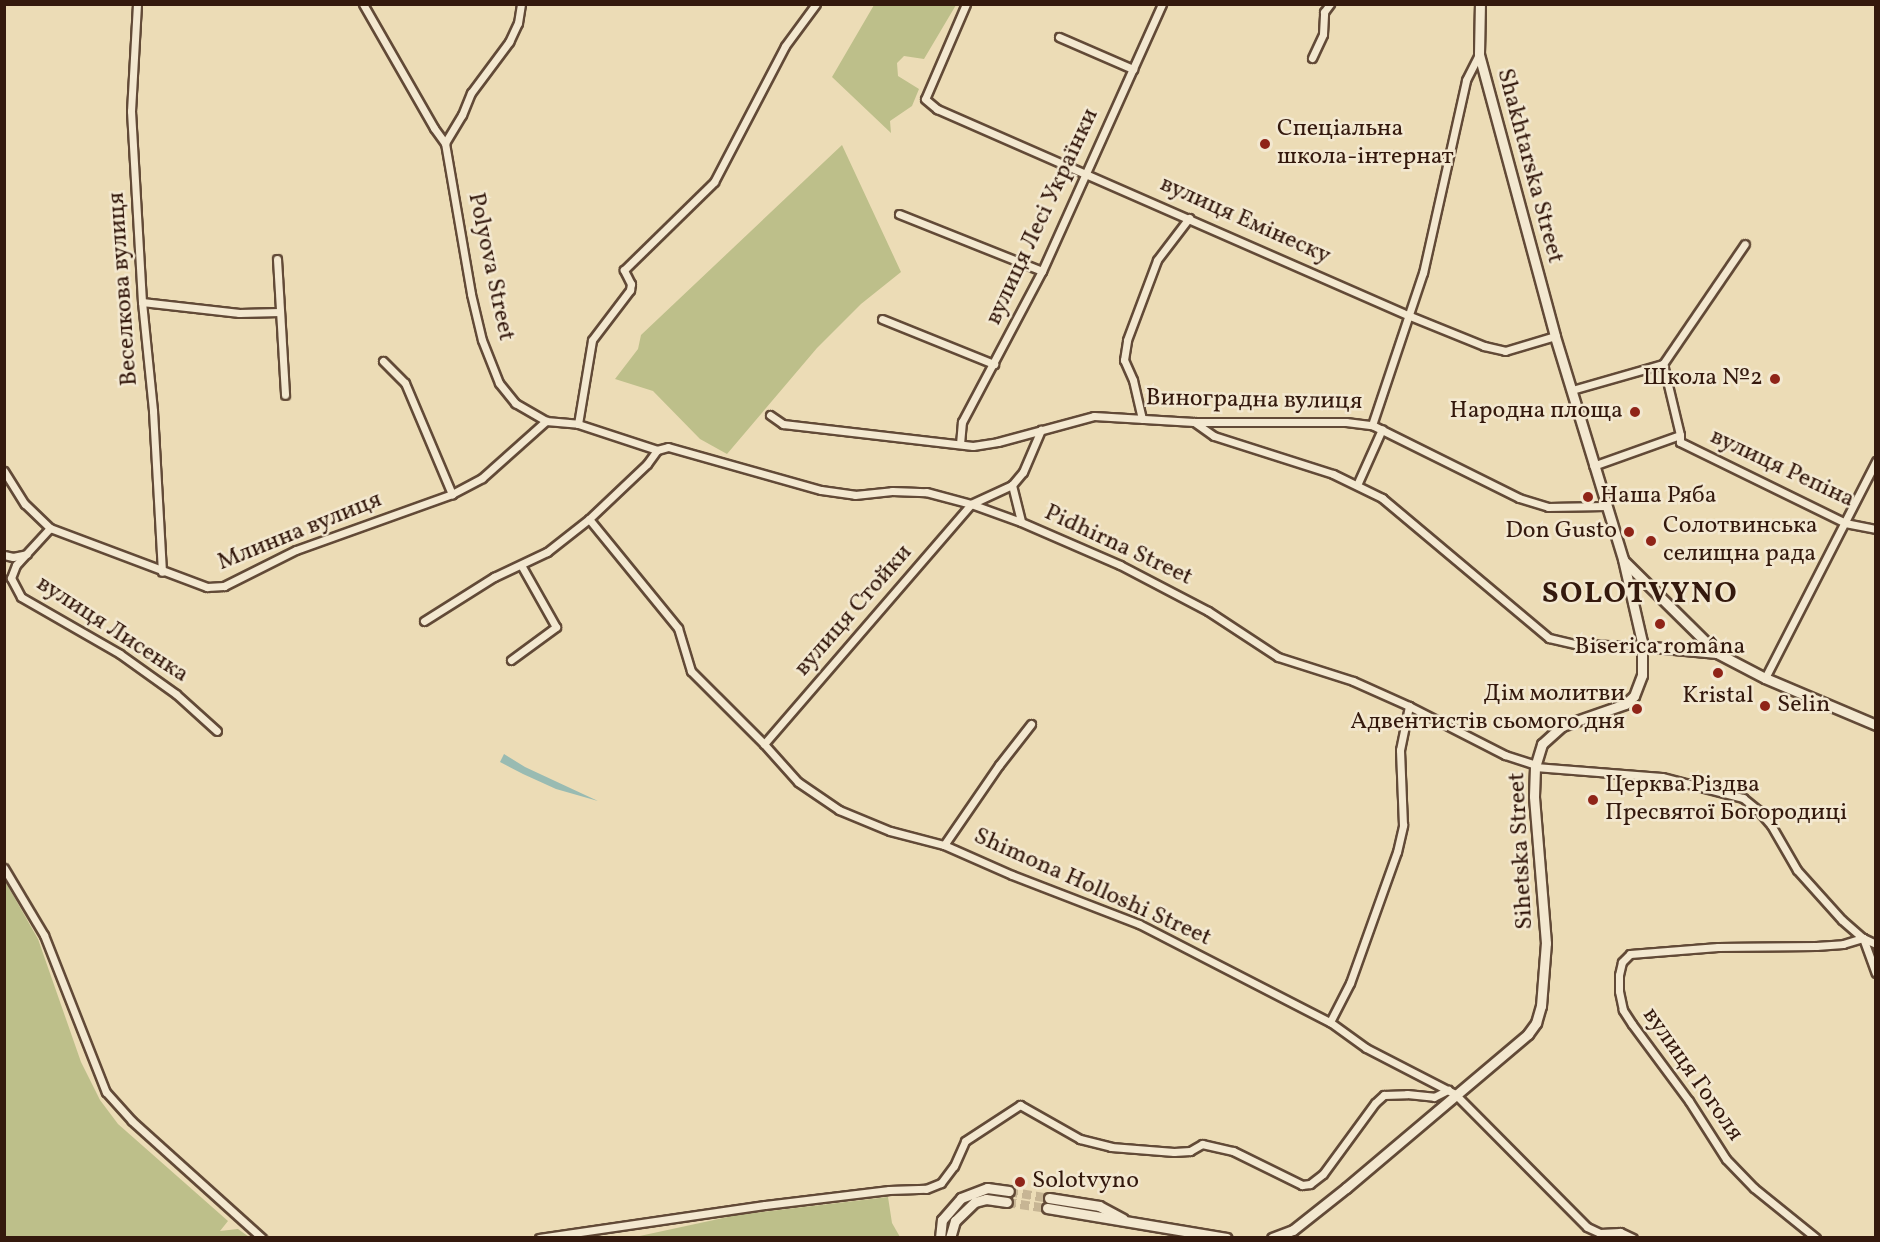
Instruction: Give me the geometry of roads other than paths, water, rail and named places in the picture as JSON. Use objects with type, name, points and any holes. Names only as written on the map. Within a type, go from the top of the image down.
[{"type":"street","name":"Веселкова вулиця","points":[[137,4],[130,90],[142,302],[153,411],[162,572]]},
{"type":"street","name":"Polyova Street","points":[[363,4],[434,128],[445,143],[471,294],[482,340],[499,382],[515,403],[546,421],[579,424],[657,450]]},
{"type":"street","points":[[445,143],[462,115],[471,93],[509,42],[518,23],[521,4]]},
{"type":"street","points":[[579,424],[592,340],[630,290],[631,284],[624,270],[714,182],[784,46],[816,4]]},
{"type":"street","name":"вулиця Емінеску","points":[[966,4],[925,99],[937,109],[1087,172],[1410,316],[1484,346],[1505,351],[1554,336]]},
{"type":"street","name":"вулиця Лесі Українки","points":[[960,444],[962,422],[1042,271],[1162,4]]},
{"type":"street","points":[[1312,58],[1323,34],[1324,12],[1330,4]]},
{"type":"street","name":"Shakhtarska Street","points":[[1480,4],[1479,54],[1554,336]]},
{"type":"street","points":[[1059,37],[1134,69]]},
{"type":"street","name":"Виноградна вулиця","points":[[770,415],[783,424],[973,446],[998,442],[1094,417],[1194,422],[1346,422],[1372,425],[1423,273],[1466,80],[1479,54]]},
{"type":"street","points":[[899,214],[1042,271]]},
{"type":"street","points":[[1142,419],[1133,380],[1124,360],[1127,340],[1157,260],[1189,218]]},
{"type":"street","points":[[1572,390],[1663,364],[1745,244]]},
{"type":"street","points":[[277,259],[285,395]]},
{"type":"street","points":[[142,302],[238,313],[280,312]]},
{"type":"street","points":[[882,319],[994,364]]},
{"type":"street","name":"Sihetska Street","points":[[1272,1238],[1293,1230],[1452,1092],[1528,1034],[1536,1023],[1541,1006],[1546,924],[1536,836],[1536,766],[1542,744],[1549,735],[1562,726],[1625,704],[1634,696],[1642,675],[1642,646],[1623,559],[1554,336]]},
{"type":"street","points":[[383,361],[405,383],[452,494]]},
{"type":"street","points":[[1593,466],[1680,435],[1663,364]]},
{"type":"street","name":"Млинна вулиця","points":[[4,471],[25,504],[50,528],[207,587],[224,586],[296,550],[452,494],[482,478],[546,421]]},
{"type":"street","points":[[1194,422],[1214,436],[1333,474],[1382,498],[1549,638],[1576,644],[1642,646],[1717,653]]},
{"type":"street","points":[[1372,425],[1518,498],[1548,507],[1605,506]]},
{"type":"street","points":[[1357,485],[1382,429]]},
{"type":"street","points":[[971,504],[1012,485],[1023,472],[1041,430]]},
{"type":"street","name":"вулиця Репіна","points":[[1680,435],[1680,442],[1845,523],[1875,529]]},
{"type":"street","name":"Pidhirna Street","points":[[657,450],[668,447],[821,490],[855,495],[892,491],[926,492],[971,504],[1021,522],[1120,565],[1208,611],[1278,657],[1353,681],[1409,706],[1505,755],[1536,766],[1662,777],[1743,798],[1771,825],[1797,870],[1842,920],[1863,938],[1875,944]]},
{"type":"street","points":[[424,621],[494,577],[547,552],[590,519],[647,464],[657,450]]},
{"type":"street","points":[[1765,678],[1875,461]]},
{"type":"street","points":[[1012,485],[1021,522]]},
{"type":"street","name":"вулиця Стойки","points":[[764,744],[971,504]]},
{"type":"street","name":"Shimona Holloshi Street","points":[[590,519],[678,628],[691,670],[798,782],[839,810],[890,831],[944,844],[1012,875],[1139,924],[1330,1022],[1366,1048],[1452,1092],[1587,1227],[1600,1233],[1620,1232],[1633,1238]]},
{"type":"street","name":"вулиця Лисенка","points":[[50,528],[16,565],[11,578],[21,597],[120,654],[176,694],[218,731]]},
{"type":"street","name":"вулиця Лисенка","points":[[4,555],[13,557],[27,554]]},
{"type":"street","points":[[1623,559],[1717,653],[1765,678],[1875,725]]},
{"type":"street","points":[[511,660],[556,627],[521,565]]},
{"type":"street","points":[[1330,1022],[1350,983],[1397,852],[1403,825],[1400,750],[1409,706]]},
{"type":"street","points":[[944,844],[999,765],[1031,724]]},
{"type":"street","points":[[4,868],[44,935],[106,1092],[132,1121],[262,1238]]},
{"type":"street","points":[[1863,938],[1875,973]]},
{"type":"street","name":"вулиця Гоголя","points":[[1816,1238],[1754,1188],[1726,1159],[1689,1101],[1623,1010],[1619,991],[1619,975],[1622,962],[1630,954],[1718,947],[1816,946],[1844,944],[1863,938]]},
{"type":"street","points":[[538,1238],[765,1204],[889,1190],[926,1189],[941,1183],[954,1166],[965,1141],[1020,1105],[1080,1139],[1111,1147],[1174,1152],[1190,1151],[1202,1144],[1233,1151],[1302,1185],[1310,1184],[1323,1174],[1375,1103],[1384,1095],[1407,1094],[1434,1097],[1452,1092]]},
{"type":"street","points":[[940,1238],[942,1220],[960,1198],[987,1188],[1009,1191]]},
{"type":"street","points":[[1049,1197],[1099,1206],[1130,1222]]},
{"type":"street","points":[[950,1238],[955,1221],[968,1206],[981,1200],[1007,1202]]},
{"type":"street","points":[[1047,1208],[1227,1238]]},
{"type":"water","points":[[504,754],[525,767],[598,801],[556,789],[523,774],[500,762]]},
{"type":"tunnel","points":[[1009,1191],[1049,1198]]},
{"type":"tunnel","points":[[1007,1202],[1047,1208]]},
{"type":"place","name":"Спеціальна школа-інтернат","points":[[1265,144]]},
{"type":"place","name":"Школа №2","points":[[1775,379]]},
{"type":"place","name":"Народна площа","points":[[1635,412]]},
{"type":"place","name":"Наша Ряба","points":[[1588,497]]},
{"type":"place","name":"Don Gusto","points":[[1629,532]]},
{"type":"place","name":"Солотвинська селищна рада","points":[[1651,541]]},
{"type":"place","name":"Biserica româna","points":[[1660,624]]},
{"type":"place","name":"Kristal","points":[[1718,673]]},
{"type":"place","name":"Selin","points":[[1765,706]]},
{"type":"place","name":"Дім молитви Адвентистів сьомого дня","points":[[1637,709]]},
{"type":"place","name":"Церква Різдва Пресвятої Богородиці","points":[[1593,800]]},
{"type":"place","name":"Solotvyno","points":[[1020,1182]]},
{"type":"district","name":"SOLOTVYNO","points":[[1640,594]]}]
